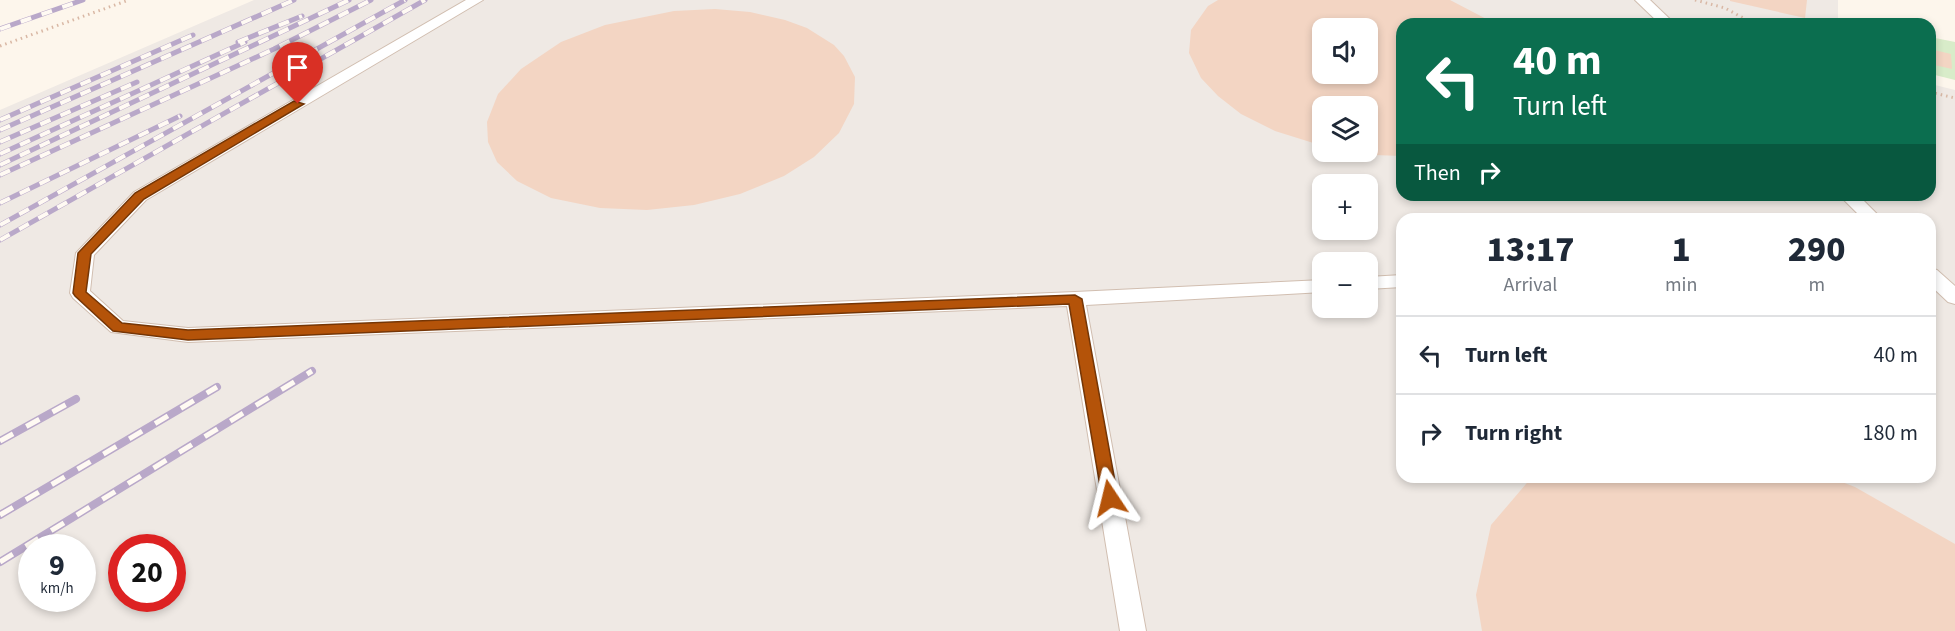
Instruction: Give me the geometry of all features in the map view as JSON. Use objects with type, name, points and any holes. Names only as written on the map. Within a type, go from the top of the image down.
[{"type":"lane","points":[[476,0],[140,196],[85,253],[80,293],[118,327],[188,335],[1075,299],[1312,287]]},
{"type":"lane","points":[[1642,0],[1662,18]]},
{"type":"lane","points":[[1854,201],[1867,213]]},
{"type":"lane","points":[[1936,280],[1955,297]]},
{"type":"lane","points":[[1378,282],[1396,281]]},
{"type":"lane","points":[[1075,299],[1133,631]]},
{"type":"path","points":[[0,46],[129,0]]},
{"type":"path","points":[[1695,0],[1725,8],[1743,18]]},
{"type":"path","points":[[1936,93],[1955,98]]},
{"type":"shaded area","points":[[254,0],[1838,0],[1838,18],[1396,18],[1396,201],[1936,201],[1936,85],[1955,90],[1955,631],[0,631],[0,110]]},
{"type":"green space","points":[[1936,38],[1955,42],[1955,80],[1936,75]]},
{"type":"building","points":[[1218,0],[1450,0],[1484,18],[1396,18],[1396,156],[1378,155],[1378,96],[1312,96],[1312,143],[1275,131],[1241,114],[1218,96],[1201,78],[1189,53],[1191,30],[1208,6]]},
{"type":"building","points":[[1807,0],[1805,18],[1730,1]]},
{"type":"building","points":[[715,9],[750,12],[807,28],[834,45],[844,56],[855,77],[854,104],[839,133],[814,157],[784,176],[740,194],[694,205],[647,210],[600,208],[551,198],[517,181],[497,162],[488,142],[487,122],[498,94],[521,69],[561,42],[605,25],[674,11]]},
{"type":"building","points":[[1936,50],[1951,54],[1952,69],[1936,65]]},
{"type":"building","points":[[1527,483],[1845,483],[1955,544],[1955,631],[1482,631],[1476,595],[1491,525]]},
{"type":"railway","points":[[0,29],[83,0]]},
{"type":"railway","points":[[0,130],[294,0]]},
{"type":"railway","points":[[0,165],[349,0]]},
{"type":"railway","points":[[0,175],[274,49],[371,0]]},
{"type":"railway","points":[[0,225],[405,0]]},
{"type":"railway","points":[[0,240],[425,0]]},
{"type":"railway","points":[[238,42],[302,16]]},
{"type":"railway","points":[[0,120],[193,35]]},
{"type":"railway","points":[[0,154],[245,42]]},
{"type":"railway","points":[[0,142],[137,82]]},
{"type":"railway","points":[[0,203],[180,116]]},
{"type":"railway","points":[[0,562],[312,371]]},
{"type":"railway","points":[[0,515],[217,387]]},
{"type":"railway","points":[[0,441],[76,399]]},
{"type":"route","points":[[298,104],[140,196],[85,253],[80,293],[118,327],[188,335],[1075,299],[1110,498]]}]
